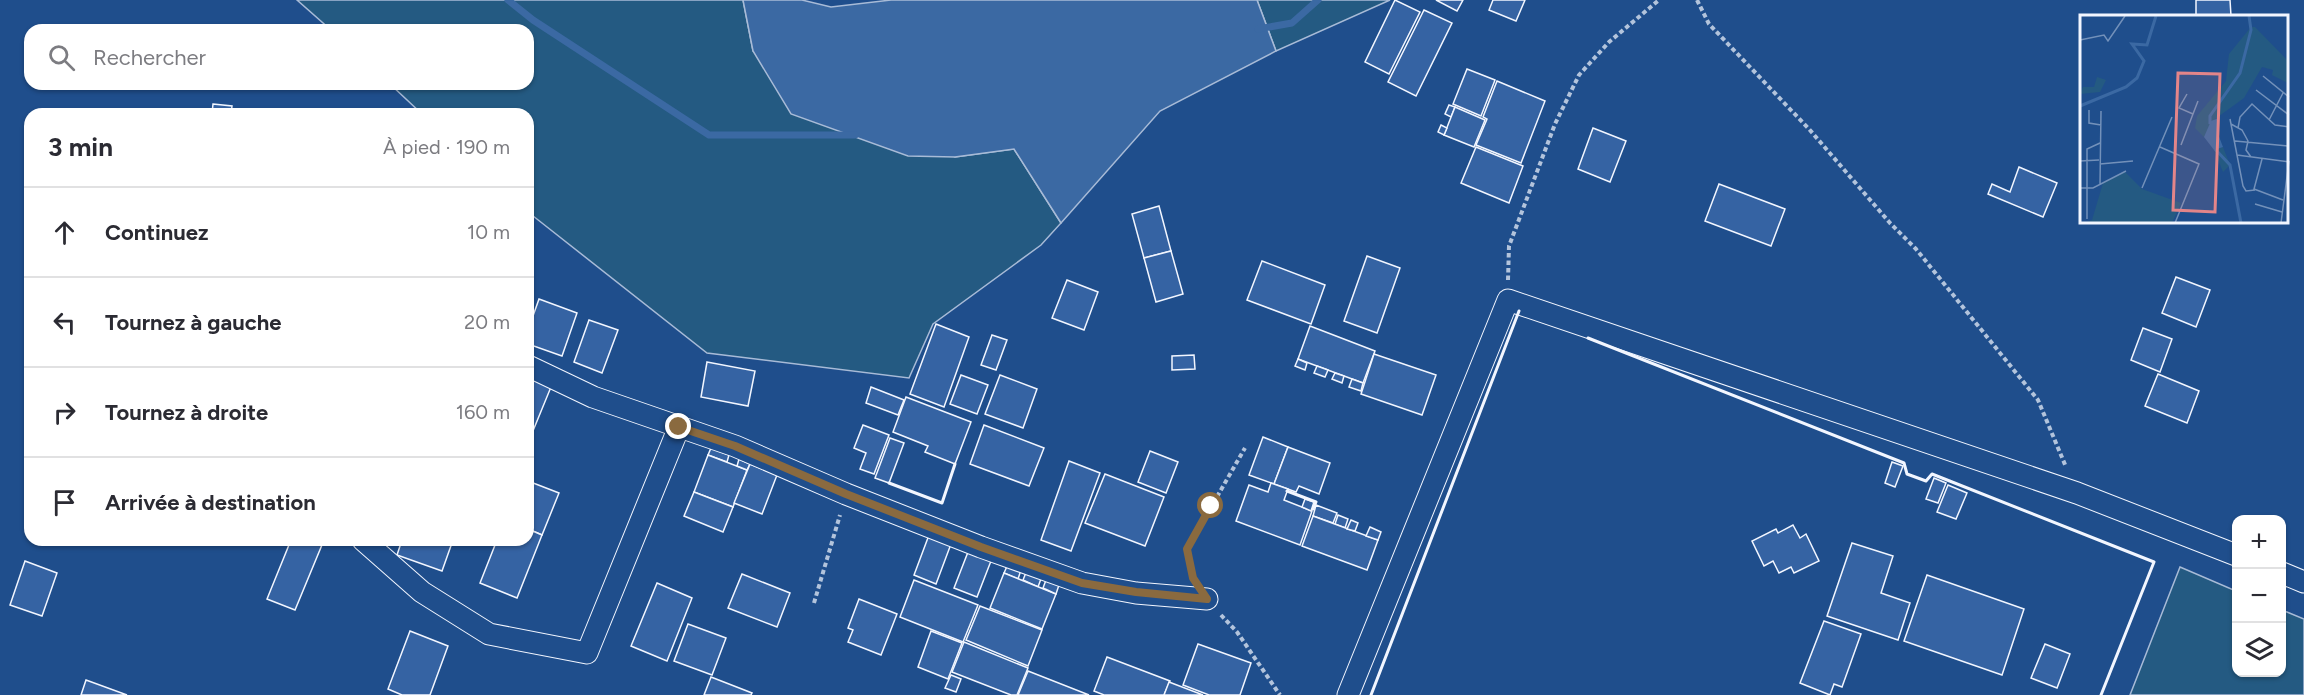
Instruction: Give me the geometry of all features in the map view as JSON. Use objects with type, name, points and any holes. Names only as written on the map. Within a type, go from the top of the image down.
[{"type":"street","points":[[1348,695],[1508,300],[2078,493],[2232,553]]},
{"type":"street","points":[[534,369],[593,398],[735,446],[846,494],[981,547],[1082,583],[1136,592],[1207,599]]},
{"type":"street","points":[[370,546],[422,592],[489,634],[588,652],[679,427]]},
{"type":"street","points":[[2286,575],[2304,582]]},
{"type":"path","points":[[1508,300],[1509,246],[1555,124],[1578,75],[1609,42],[1659,0]]},
{"type":"path","points":[[1697,0],[1709,24],[1809,129],[1890,223],[1916,249],[2038,400],[2078,493]]},
{"type":"path","points":[[1245,448],[1187,549],[1193,578],[1207,599],[1238,632],[1280,695]]},
{"type":"path","points":[[814,603],[846,494]]},
{"type":"shaded area","points":[[297,0],[743,0],[753,51],[955,157],[1014,149],[1061,223],[1041,245],[933,324],[909,378],[707,353],[534,217],[534,108],[416,108],[396,90],[534,90],[534,24],[324,24]]},
{"type":"shaded area","points":[[743,0],[802,0],[831,7],[891,0],[1257,0],[1276,51],[1160,111],[1061,223],[1014,149],[955,157],[908,156],[791,114],[753,51]]},
{"type":"shaded area","points":[[1257,0],[1390,0],[1276,51]]},
{"type":"shaded area","points":[[2180,567],[2232,589],[2232,677],[2286,677],[2286,612],[2304,619],[2304,695],[2130,695]]},
{"type":"building","points":[[1395,0],[1420,12],[1389,74],[1365,62]]},
{"type":"building","points":[[1436,0],[1463,0],[1457,11]]},
{"type":"building","points":[[1493,0],[1525,0],[1516,21],[1489,10]]},
{"type":"building","points":[[2196,0],[2230,0],[2231,15],[2196,15]]},
{"type":"building","points":[[1424,10],[1452,23],[1416,96],[1388,82]]},
{"type":"building","points":[[1467,69],[1495,80],[1481,116],[1453,104]]},
{"type":"building","points":[[1497,81],[1545,101],[1521,163],[1476,145],[1487,119],[1483,117]]},
{"type":"building","points":[[213,104],[232,106],[232,108],[213,108]]},
{"type":"building","points":[[1449,105],[1455,107],[1451,117],[1445,114]]},
{"type":"building","points":[[1455,107],[1485,120],[1474,147],[1444,135]]},
{"type":"building","points":[[1441,125],[1447,128],[1444,135],[1438,132]]},
{"type":"building","points":[[1593,128],[1626,141],[1610,182],[1578,169]]},
{"type":"building","points":[[1476,147],[1523,166],[1509,203],[1461,183]]},
{"type":"building","points":[[2019,167],[2057,183],[2043,217],[1988,194],[1992,184],[2010,192]]},
{"type":"building","points":[[1719,184],[1785,209],[1771,246],[1705,221]]},
{"type":"building","points":[[1159,206],[1171,251],[1144,258],[1132,214]]},
{"type":"building","points":[[1171,251],[1183,294],[1156,302],[1144,258]]},
{"type":"building","points":[[1367,256],[1400,268],[1377,333],[1344,321]]},
{"type":"building","points":[[1262,261],[1325,285],[1311,324],[1247,300]]},
{"type":"building","points":[[2176,277],[2210,290],[2196,327],[2162,313]]},
{"type":"building","points":[[1067,280],[1098,292],[1084,330],[1052,318]]},
{"type":"building","points":[[539,299],[577,313],[562,356],[534,346],[534,313]]},
{"type":"building","points":[[589,320],[618,330],[602,373],[574,362]]},
{"type":"building","points":[[936,324],[969,337],[944,407],[910,394]]},
{"type":"building","points":[[1310,326],[1375,351],[1363,383],[1298,359]]},
{"type":"building","points":[[2143,328],[2172,339],[2160,372],[2131,360]]},
{"type":"building","points":[[992,335],[1007,340],[996,370],[981,365]]},
{"type":"building","points":[[1374,354],[1436,375],[1422,415],[1361,394]]},
{"type":"building","points":[[1194,355],[1195,369],[1172,370],[1172,356]]},
{"type":"building","points":[[1298,359],[1307,363],[1305,370],[1295,366]]},
{"type":"building","points":[[707,362],[755,371],[748,406],[701,397]]},
{"type":"building","points":[[1317,366],[1328,370],[1325,377],[1314,373]]},
{"type":"building","points":[[1335,373],[1344,376],[1342,383],[1332,379]]},
{"type":"building","points":[[2158,374],[2199,391],[2187,423],[2145,406]]},
{"type":"building","points":[[961,375],[988,385],[977,414],[950,404]]},
{"type":"building","points":[[1000,375],[1037,389],[1023,428],[985,414]]},
{"type":"building","points":[[1352,379],[1363,383],[1361,391],[1349,387]]},
{"type":"building","points":[[534,380],[551,387],[534,428]]},
{"type":"building","points":[[871,387],[904,400],[898,415],[866,403]]},
{"type":"building","points":[[906,397],[971,422],[955,464],[925,452],[928,446],[893,432]]},
{"type":"building","points":[[863,425],[889,435],[874,474],[860,469],[866,453],[854,448]]},
{"type":"building","points":[[984,425],[1044,448],[1029,486],[970,464]]},
{"type":"building","points":[[1263,437],[1288,447],[1274,484],[1249,475]]},
{"type":"building","points":[[890,438],[904,443],[889,483],[875,478]]},
{"type":"building","points":[[1288,447],[1330,463],[1319,494],[1299,486],[1296,492],[1274,484]]},
{"type":"building","points":[[711,448],[729,455],[727,462],[708,455]]},
{"type":"building","points":[[1150,451],[1178,462],[1166,493],[1138,482]]},
{"type":"building","points":[[708,455],[747,470],[733,507],[694,492]]},
{"type":"building","points":[[739,459],[750,464],[747,470],[737,466]]},
{"type":"building","points":[[1069,461],[1100,473],[1071,551],[1041,540]]},
{"type":"building","points":[[1892,462],[1903,466],[1895,487],[1885,483]]},
{"type":"building","points":[[750,464],[777,475],[762,514],[734,503]]},
{"type":"building","points":[[1105,474],[1164,497],[1145,546],[1085,523]]},
{"type":"building","points":[[1934,478],[1946,483],[1938,503],[1926,499]]},
{"type":"building","points":[[534,483],[559,493],[542,535],[534,532]]},
{"type":"building","points":[[1271,483],[1288,489],[1284,500],[1312,511],[1300,545],[1236,521],[1249,485],[1268,492]]},
{"type":"building","points":[[1948,485],[1967,493],[1956,519],[1937,512]]},
{"type":"building","points":[[694,492],[733,507],[723,532],[684,516]]},
{"type":"building","points":[[1305,499],[1314,502],[1311,511],[1302,507]]},
{"type":"building","points":[[1316,505],[1337,513],[1333,523],[1313,516]]},
{"type":"building","points":[[1338,515],[1348,519],[1345,528],[1335,524]]},
{"type":"building","points":[[1313,516],[1378,540],[1367,570],[1302,546]]},
{"type":"building","points":[[1351,520],[1358,523],[1355,531],[1347,529]]},
{"type":"building","points":[[1793,525],[1800,538],[1806,534],[1819,561],[1794,573],[1791,567],[1779,573],[1773,561],[1764,566],[1752,541],[1776,529],[1778,533]]},
{"type":"building","points":[[1370,527],[1381,532],[1378,540],[1366,536]]},
{"type":"building","points":[[534,532],[542,535],[517,598],[480,583],[495,546],[534,546]]},
{"type":"building","points":[[929,535],[951,544],[936,584],[914,575]]},
{"type":"building","points":[[1852,543],[1893,556],[1881,593],[1910,603],[1898,640],[1827,616]]},
{"type":"building","points":[[289,546],[322,546],[295,610],[267,599]]},
{"type":"building","points":[[400,546],[451,546],[442,571],[397,555]]},
{"type":"building","points":[[968,552],[991,561],[977,597],[954,588]]},
{"type":"building","points":[[25,561],[57,573],[42,616],[10,605]]},
{"type":"building","points":[[1008,564],[1021,570],[1018,579],[1004,573]]},
{"type":"building","points":[[1027,570],[1042,576],[1038,587],[1023,580]]},
{"type":"building","points":[[1004,573],[1056,594],[1042,629],[990,608]]},
{"type":"building","points":[[742,574],[790,593],[777,627],[728,608]]},
{"type":"building","points":[[1927,575],[2024,609],[2002,675],[1904,641]]},
{"type":"building","points":[[914,580],[978,605],[963,642],[900,617]]},
{"type":"building","points":[[1046,580],[1059,585],[1056,594],[1043,588]]},
{"type":"building","points":[[657,583],[692,598],[667,661],[631,646]]},
{"type":"building","points":[[859,599],[897,614],[881,655],[848,642],[853,630],[848,628]]},
{"type":"building","points":[[980,606],[1042,630],[1028,666],[966,640]]},
{"type":"building","points":[[1824,621],[1861,634],[1842,687],[1834,684],[1830,695],[1800,683]]},
{"type":"building","points":[[688,624],[726,638],[712,675],[674,661]]},
{"type":"building","points":[[410,631],[448,646],[430,695],[402,695],[388,689]]},
{"type":"building","points":[[931,631],[962,643],[948,679],[918,667]]},
{"type":"building","points":[[964,642],[1028,668],[1017,695],[1011,695],[952,672]]},
{"type":"building","points":[[1198,644],[1251,663],[1240,695],[1209,695],[1183,685]]},
{"type":"building","points":[[2045,644],[2070,654],[2057,688],[2031,678]]},
{"type":"building","points":[[1107,657],[1170,681],[1164,695],[1104,695],[1094,691]]},
{"type":"building","points":[[1028,671],[1089,695],[1018,695]]},
{"type":"building","points":[[951,675],[961,679],[956,692],[945,688]]},
{"type":"building","points":[[711,677],[752,693],[751,695],[704,695]]},
{"type":"building","points":[[86,680],[127,695],[81,695]]},
{"type":"building","points":[[1169,682],[1203,695],[1164,695]]},
{"type":"waterway","points":[[508,0],[533,20],[709,135],[855,135]]},
{"type":"waterway","points":[[1258,29],[1292,23],[1318,0]]},
{"type":"wall","points":[[1371,695],[1519,311]]},
{"type":"wall","points":[[1588,338],[1904,463],[1907,474],[1926,481],[1932,474],[2154,562],[2101,695]]},
{"type":"wall","points":[[889,483],[942,503],[955,464]]},
{"type":"wall","points":[[1287,491],[1316,502],[1313,509]]},
{"type":"route","points":[[679,427],[735,446],[846,494],[981,547],[1082,583],[1136,592],[1207,599],[1193,578],[1187,549],[1211,506]]}]
